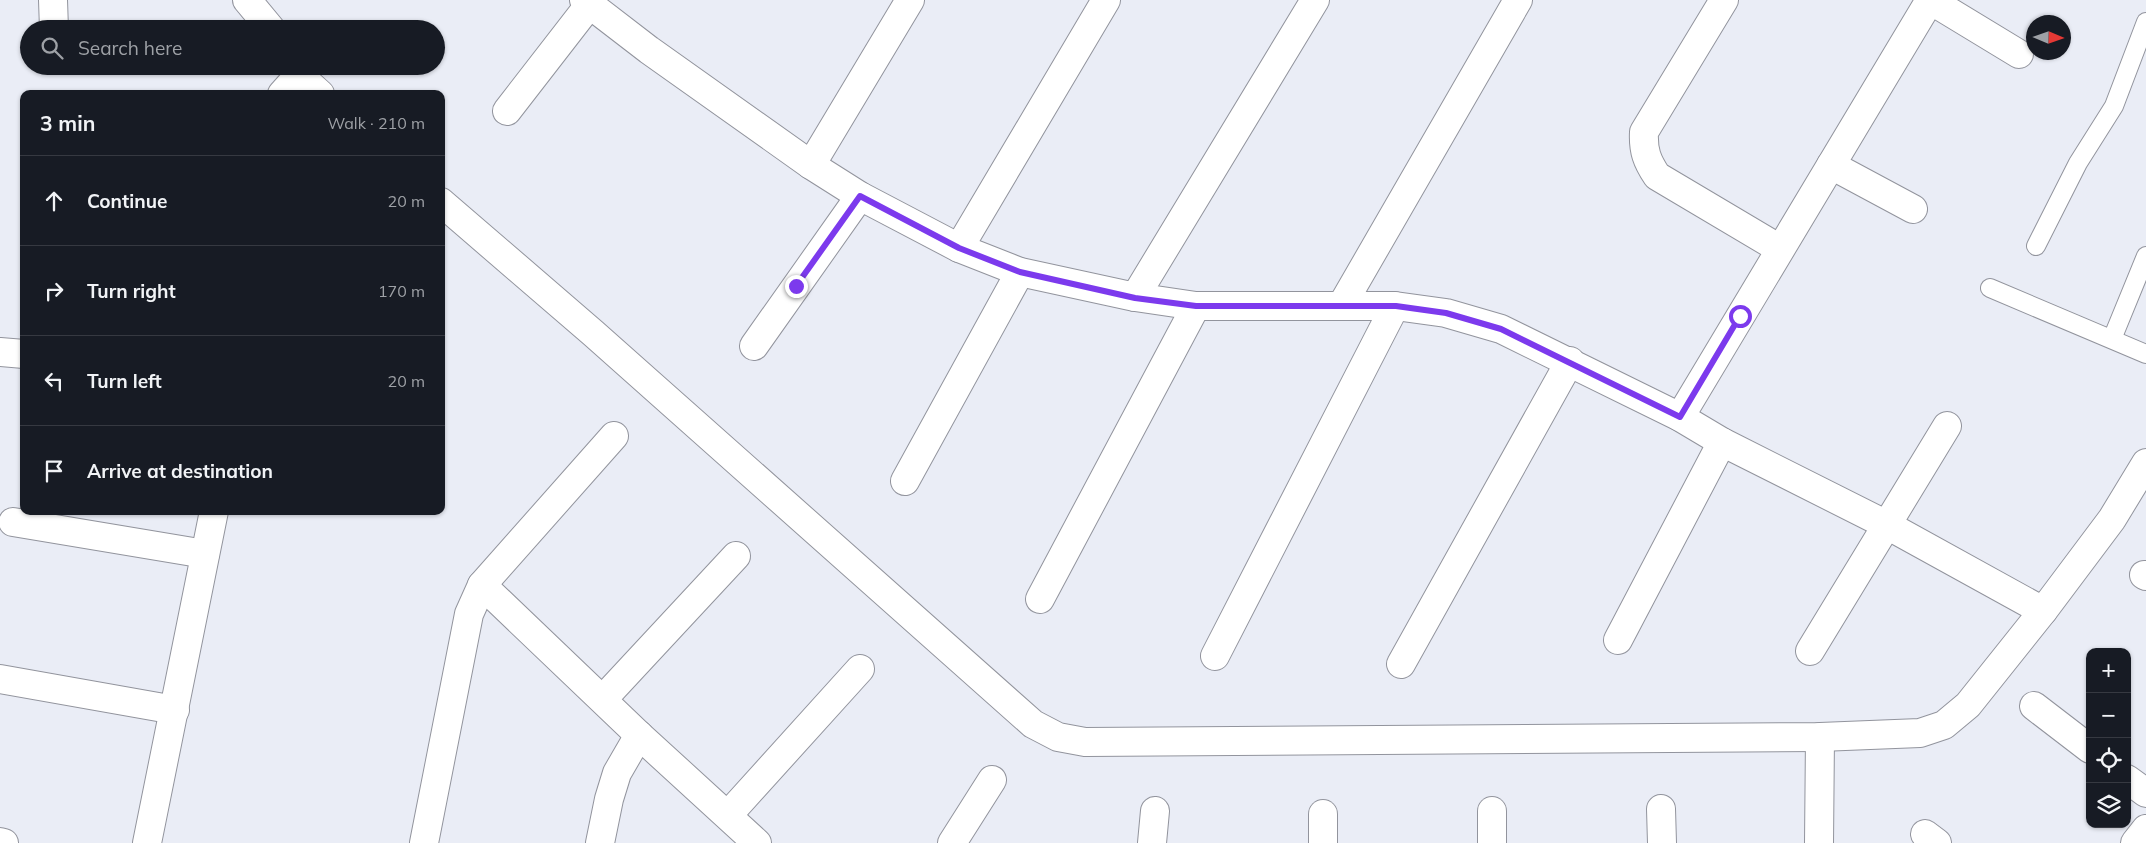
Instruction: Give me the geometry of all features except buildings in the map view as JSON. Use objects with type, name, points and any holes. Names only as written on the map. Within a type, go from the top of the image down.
[{"type":"street","points":[[53,0],[54,20]]},
{"type":"street","points":[[247,0],[270,18]]},
{"type":"street","points":[[812,165],[910,0]]},
{"type":"street","points":[[959,248],[1106,0]]},
{"type":"street","points":[[1135,298],[1314,0]]},
{"type":"street","points":[[1342,305],[1518,0]]},
{"type":"street","points":[[1724,0],[1644,132],[1643,148],[1648,163],[1657,176],[1780,248]]},
{"type":"street","points":[[1680,417],[1930,0],[2019,54]]},
{"type":"street","points":[[507,111],[589,1],[649,50],[812,165],[860,196],[959,248],[1020,272],[1135,298],[1196,306],[1396,306],[1446,313],[1501,329],[1570,361],[1680,417],[1722,442],[1887,525],[2043,612]]},
{"type":"street","points":[[292,78],[313,90]]},
{"type":"street","points":[[1831,165],[1913,209]]},
{"type":"street","points":[[754,346],[860,196]]},
{"type":"street","points":[[450,210],[593,333],[1033,724],[1058,737],[1095,742],[1820,737],[1920,733],[1944,725],[1968,705],[2043,612],[2112,519],[2146,463]]},
{"type":"street","points":[[905,481],[1020,272]]},
{"type":"street","points":[[1040,599],[1196,306]]},
{"type":"street","points":[[1215,656],[1396,306]]},
{"type":"street","points":[[0,352],[20,354]]},
{"type":"street","points":[[1401,664],[1570,361]]},
{"type":"street","points":[[1810,651],[1947,426]]},
{"type":"street","points":[[424,843],[469,614],[482,585],[614,436]]},
{"type":"street","points":[[1618,640],[1722,442]]},
{"type":"street","points":[[147,843],[213,515]]},
{"type":"street","points":[[13,522],[205,554]]},
{"type":"street","points":[[603,699],[736,556]]},
{"type":"street","points":[[482,585],[603,699],[638,735],[757,843]]},
{"type":"street","points":[[728,815],[860,669]]},
{"type":"street","points":[[0,679],[175,710]]},
{"type":"street","points":[[2034,706],[2086,747]]},
{"type":"street","points":[[600,843],[608,799],[617,773],[638,735]]},
{"type":"street","points":[[1819,843],[1820,737]]},
{"type":"street","points":[[952,843],[992,780]]},
{"type":"street","points":[[2131,781],[2146,793]]},
{"type":"street","points":[[1661,809],[1662,843]]},
{"type":"street","points":[[1492,810],[1492,843]]},
{"type":"street","points":[[1152,843],[1155,811]]},
{"type":"street","points":[[1323,814],[1323,843]]},
{"type":"street","points":[[2135,843],[2146,828]]},
{"type":"street","points":[[0,842],[4,843]]},
{"type":"lane","points":[[2036,246],[2078,163],[2114,106],[2146,22]]},
{"type":"lane","points":[[2112,339],[2146,256]]},
{"type":"lane","points":[[1990,288],[2146,354]]},
{"type":"route","points":[[796,286],[860,196],[959,248],[1020,272],[1135,298],[1196,306],[1396,306],[1446,313],[1501,329],[1570,361],[1680,417],[1740,316]]}]
